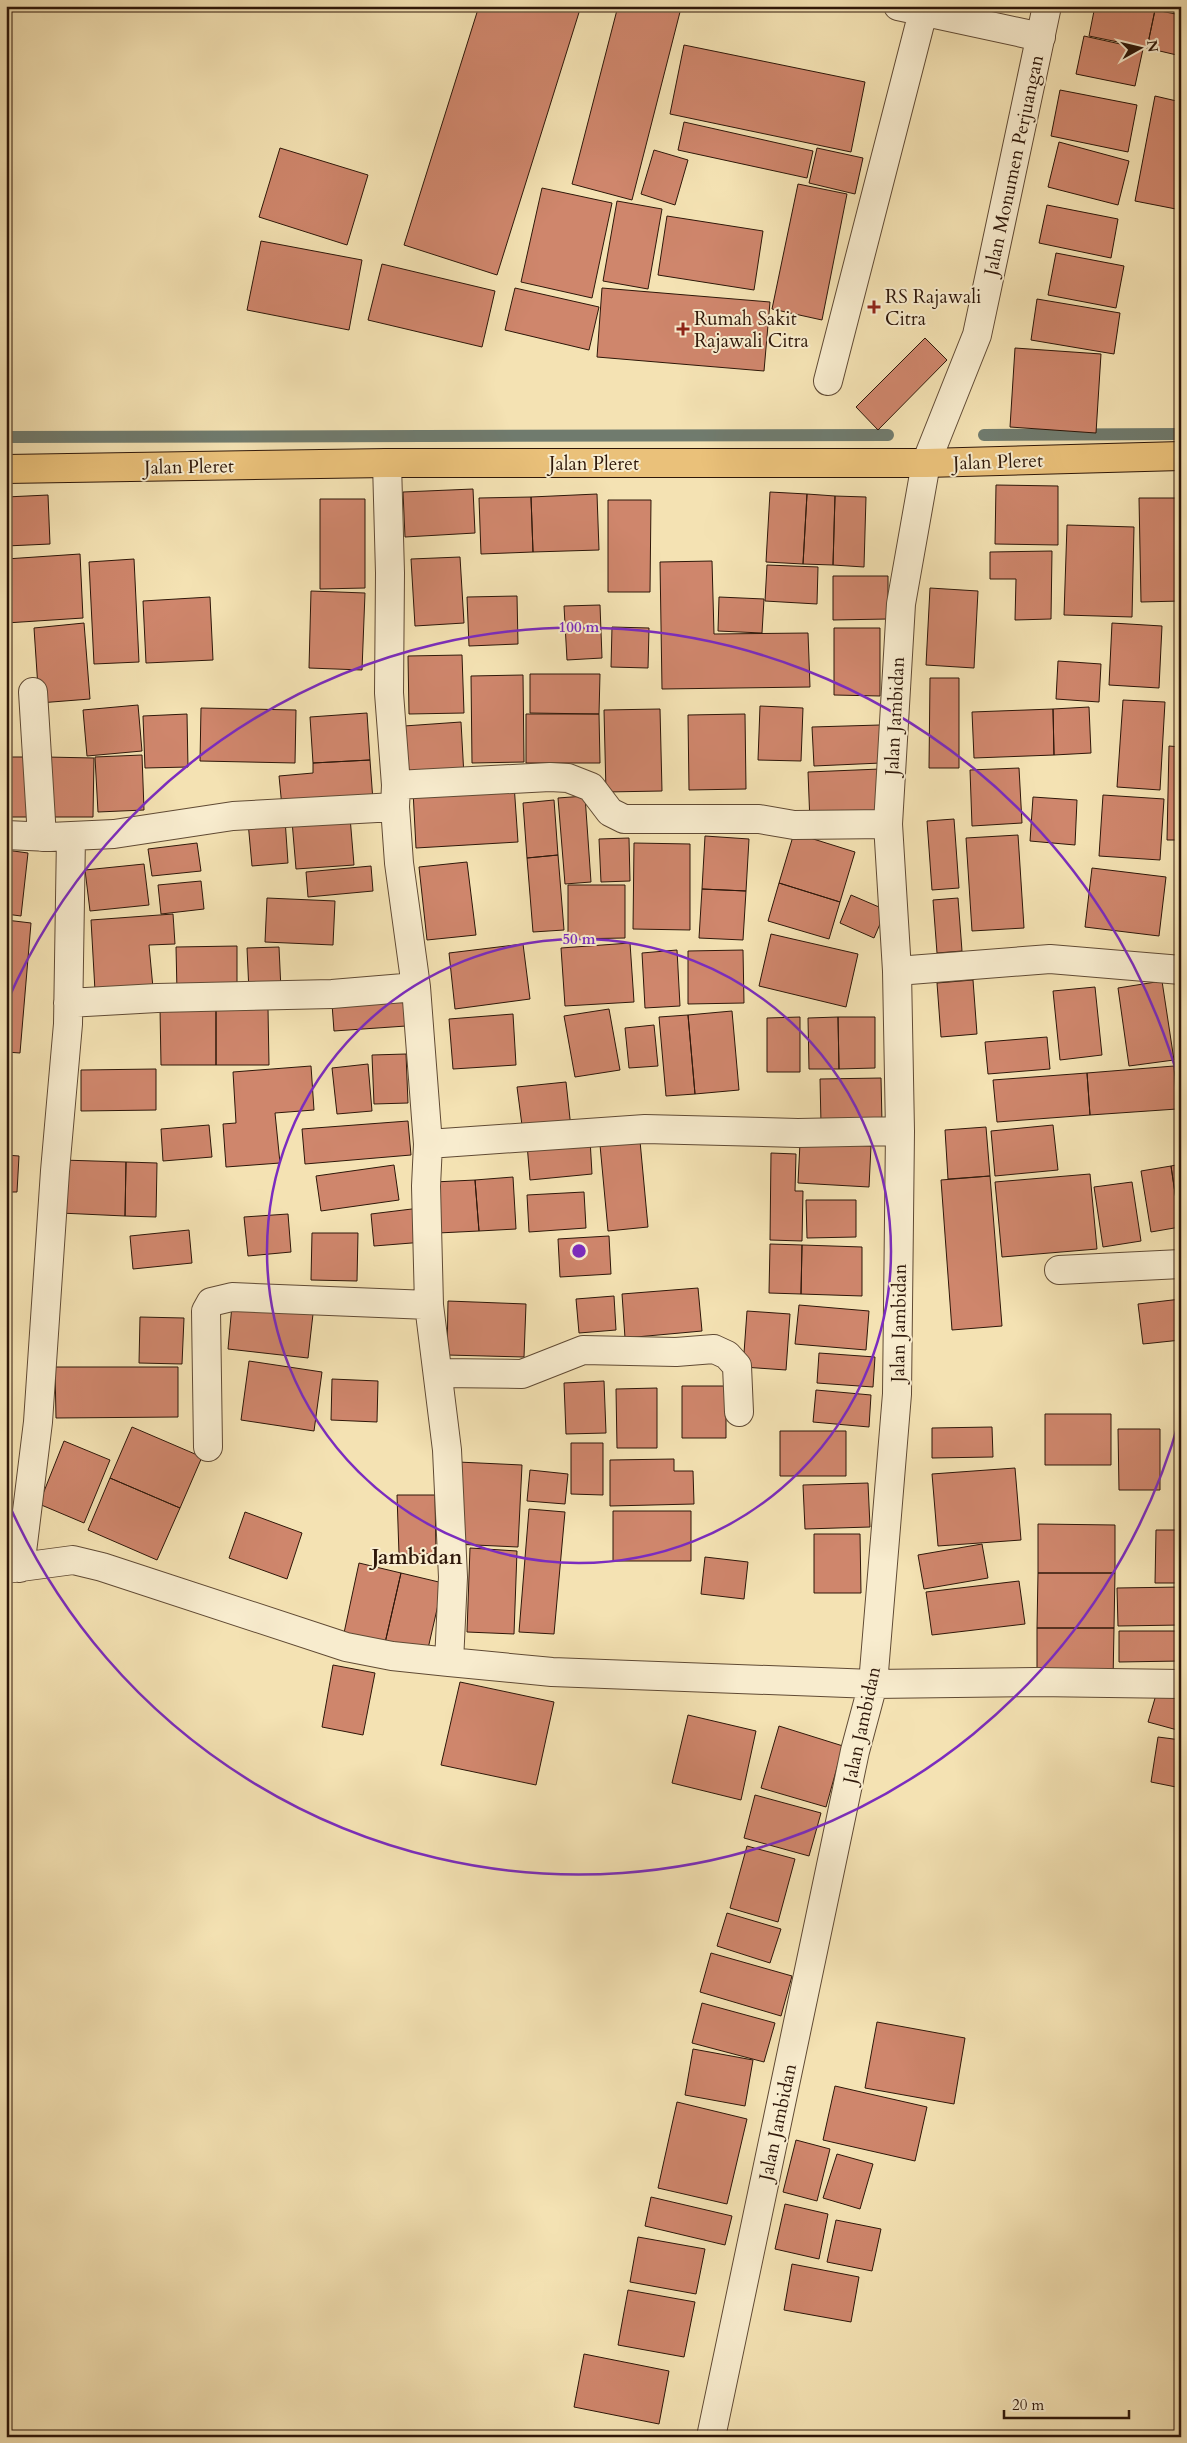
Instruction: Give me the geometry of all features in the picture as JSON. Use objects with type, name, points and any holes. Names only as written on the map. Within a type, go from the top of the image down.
[{"type":"main road","name":"Jalan Pleret","points":[[6,469],[387,464],[926,463],[1181,456]]},
{"type":"street","name":"Jalan Monumen Perjuangan","points":[[926,463],[977,335],[1047,6]]},
{"type":"street","points":[[828,381],[911,9],[1040,37]]},
{"type":"street","name":"Jalan Jambidan","points":[[711,2437],[855,1751],[873,1684],[897,1394],[900,1131],[897,971],[888,824],[901,604],[926,463]]},
{"type":"street","points":[[387,464],[390,573],[389,693],[399,863],[416,987],[428,1144],[426,1186],[429,1305],[439,1373],[447,1450],[453,1577],[449,1662]]},
{"type":"street","points":[[33,692],[42,837]]},
{"type":"street","points":[[6,835],[71,836],[144,830],[233,816],[550,776],[568,778],[591,787],[610,812],[624,819],[759,819],[794,825],[888,824]]},
{"type":"street","points":[[71,836],[68,1003],[38,1422],[13,1568],[73,1560],[102,1567],[346,1647],[449,1662],[552,1672],[873,1684],[1036,1682],[1181,1684]]},
{"type":"street","points":[[897,971],[1050,959],[1181,970]]},
{"type":"street","points":[[68,1003],[158,998],[332,994],[416,987]]},
{"type":"street","points":[[428,1144],[644,1129],[798,1133],[900,1131]]},
{"type":"street","points":[[1059,1270],[1181,1264]]},
{"type":"street","points":[[208,1447],[206,1311],[211,1302],[232,1297],[429,1305]]},
{"type":"street","points":[[439,1373],[522,1374],[583,1350],[676,1352],[714,1349],[727,1355],[737,1366],[739,1412]]},
{"type":"building","points":[[479,6],[581,6],[497,275],[404,245]]},
{"type":"building","points":[[618,6],[681,8],[632,200],[572,184]]},
{"type":"building","points":[[1095,6],[1139,6],[1155,10],[1147,48],[1089,36]]},
{"type":"building","points":[[1155,10],[1181,15],[1181,56],[1147,48]]},
{"type":"building","points":[[1084,36],[1143,49],[1135,86],[1076,74]]},
{"type":"building","points":[[684,45],[865,82],[851,152],[670,114]]},
{"type":"building","points":[[1060,90],[1137,105],[1128,152],[1051,136]]},
{"type":"building","points":[[1155,96],[1181,102],[1181,210],[1135,201]]},
{"type":"building","points":[[684,122],[813,151],[807,178],[678,150]]},
{"type":"building","points":[[1059,142],[1129,161],[1118,205],[1048,187]]},
{"type":"building","points":[[280,148],[368,175],[347,245],[259,217]]},
{"type":"building","points":[[817,148],[863,158],[855,194],[809,183]]},
{"type":"building","points":[[654,150],[688,160],[675,205],[641,194]]},
{"type":"building","points":[[798,184],[847,194],[822,320],[772,309]]},
{"type":"building","points":[[542,188],[612,203],[592,298],[521,282]]},
{"type":"building","points":[[617,201],[662,209],[648,289],[603,281]]},
{"type":"building","points":[[1047,205],[1118,219],[1111,258],[1039,243]]},
{"type":"building","points":[[667,216],[763,231],[754,290],[658,275]]},
{"type":"building","points":[[261,241],[362,260],[349,330],[247,310]]},
{"type":"building","points":[[1056,253],[1124,266],[1116,308],[1048,295]]},
{"type":"building","points":[[382,264],[495,291],[482,347],[368,320]]},
{"type":"building","points":[[515,288],[599,307],[589,350],[505,330]]},
{"type":"building","name":"Rumah Sakit Rajawali Citra","points":[[602,288],[770,302],[764,371],[597,357]]},
{"type":"building","points":[[1037,299],[1120,313],[1114,354],[1031,340]]},
{"type":"building","points":[[925,338],[947,360],[878,430],[856,407]]},
{"type":"building","points":[[1015,348],[1101,354],[1096,433],[1010,427]]},
{"type":"building","points":[[996,485],[1058,486],[1058,545],[995,544]]},
{"type":"building","points":[[473,489],[475,533],[405,537],[403,492]]},
{"type":"building","points":[[770,492],[807,494],[803,564],[766,562]]},
{"type":"building","points":[[597,494],[599,550],[533,552],[531,497]]},
{"type":"building","points":[[807,494],[835,496],[833,565],[803,564]]},
{"type":"building","points":[[48,495],[50,544],[6,546],[6,497]]},
{"type":"building","points":[[835,496],[866,497],[864,567],[833,565]]},
{"type":"building","points":[[531,497],[533,552],[481,554],[479,498]]},
{"type":"building","points":[[1139,498],[1180,498],[1181,601],[1141,602]]},
{"type":"building","points":[[320,499],[365,499],[365,588],[320,589]]},
{"type":"building","points":[[608,500],[651,500],[650,592],[608,592]]},
{"type":"building","points":[[1067,525],[1134,527],[1132,617],[1064,615]]},
{"type":"building","points":[[1052,551],[1051,619],[1015,620],[1016,579],[990,579],[990,552]]},
{"type":"building","points":[[80,554],[83,618],[6,623],[6,559]]},
{"type":"building","points":[[460,557],[464,623],[415,626],[411,559]]},
{"type":"building","points":[[134,559],[139,662],[94,664],[89,562]]},
{"type":"building","points":[[712,561],[714,634],[808,633],[810,687],[662,689],[660,562]]},
{"type":"building","points":[[767,565],[818,567],[817,604],[765,601]]},
{"type":"building","points":[[833,576],[888,576],[888,619],[833,620]]},
{"type":"building","points":[[930,588],[978,591],[974,668],[926,665]]},
{"type":"building","points":[[311,591],[365,593],[362,670],[309,668]]},
{"type":"building","points":[[517,596],[518,644],[469,646],[467,597]]},
{"type":"building","points":[[210,597],[213,660],[146,663],[143,601]]},
{"type":"building","points":[[719,597],[764,599],[762,633],[718,631]]},
{"type":"building","points":[[600,605],[602,658],[567,660],[564,606]]},
{"type":"building","points":[[84,623],[90,699],[39,703],[34,628]]},
{"type":"building","points":[[1112,623],[1162,626],[1159,688],[1109,685]]},
{"type":"building","points":[[612,627],[649,628],[648,668],[611,667]]},
{"type":"building","points":[[834,628],[880,628],[880,696],[834,695]]},
{"type":"building","points":[[6,638],[11,685],[6,686]]},
{"type":"building","points":[[462,655],[464,713],[409,714],[408,656]]},
{"type":"building","points":[[1058,661],[1101,664],[1099,702],[1056,699]]},
{"type":"building","points":[[530,674],[600,674],[599,714],[530,713]]},
{"type":"building","points":[[523,675],[524,762],[472,763],[471,676]]},
{"type":"building","points":[[930,678],[959,678],[959,768],[929,768]]},
{"type":"building","points":[[1123,700],[1165,702],[1160,790],[1117,787]]},
{"type":"building","points":[[138,705],[142,751],[87,756],[83,710]]},
{"type":"building","points":[[760,706],[803,708],[801,761],[758,760]]},
{"type":"building","points":[[1089,707],[1091,753],[1054,755],[1053,709]]},
{"type":"building","points":[[201,708],[296,710],[295,763],[200,761]]},
{"type":"building","points":[[660,709],[662,791],[606,792],[604,710]]},
{"type":"building","points":[[1053,709],[1054,755],[974,758],[972,712]]},
{"type":"building","points":[[367,713],[370,760],[313,763],[310,717]]},
{"type":"building","points":[[187,714],[188,767],[145,768],[143,716]]},
{"type":"building","points":[[526,714],[599,714],[600,763],[526,763]]},
{"type":"building","points":[[745,714],[746,789],[689,790],[688,715]]},
{"type":"building","points":[[461,722],[464,776],[408,781],[404,726]]},
{"type":"building","points":[[880,725],[881,763],[814,766],[812,727]]},
{"type":"building","points":[[1169,746],[1181,747],[1181,840],[1167,840]]},
{"type":"building","points":[[142,755],[144,810],[98,812],[95,757]]},
{"type":"building","points":[[6,757],[32,757],[30,817],[6,817]]},
{"type":"building","points":[[46,757],[94,758],[93,817],[50,817]]},
{"type":"building","points":[[370,760],[373,801],[282,807],[279,776],[313,773],[313,763]]},
{"type":"building","points":[[1019,768],[1022,823],[972,826],[970,770]]},
{"type":"building","points":[[880,769],[882,820],[810,823],[808,772]]},
{"type":"building","points":[[514,784],[518,842],[416,848],[413,791]]},
{"type":"building","points":[[1103,795],[1164,799],[1160,860],[1099,856]]},
{"type":"building","points":[[585,796],[591,882],[565,884],[558,798]]},
{"type":"building","points":[[1033,797],[1077,800],[1075,845],[1030,841]]},
{"type":"building","points":[[554,800],[558,855],[527,858],[523,803]]},
{"type":"building","points":[[350,817],[354,865],[296,869],[292,821]]},
{"type":"building","points":[[285,819],[288,863],[252,866],[248,822]]},
{"type":"building","points":[[954,819],[959,888],[932,890],[927,821]]},
{"type":"building","points":[[794,833],[855,852],[840,902],[779,883]]},
{"type":"building","points":[[1018,835],[1024,928],[972,931],[966,838]]},
{"type":"building","points":[[705,836],[749,839],[746,891],[702,889]]},
{"type":"building","points":[[629,838],[630,881],[601,882],[599,839]]},
{"type":"building","points":[[197,843],[201,871],[152,876],[148,849]]},
{"type":"building","points":[[634,843],[690,844],[690,930],[633,929]]},
{"type":"building","points":[[6,850],[28,853],[21,916],[6,914]]},
{"type":"building","points":[[558,855],[564,930],[533,932],[527,858]]},
{"type":"building","points":[[467,862],[476,935],[427,940],[419,867]]},
{"type":"building","points":[[144,864],[149,905],[90,911],[85,870]]},
{"type":"building","points":[[371,866],[373,891],[308,897],[306,872]]},
{"type":"building","points":[[1092,868],[1166,877],[1159,936],[1085,927]]},
{"type":"building","points":[[201,881],[204,909],[161,914],[158,885]]},
{"type":"building","points":[[779,883],[840,902],[829,939],[768,921]]},
{"type":"building","points":[[568,885],[625,885],[625,938],[568,939]]},
{"type":"building","points":[[702,889],[746,891],[743,940],[699,938]]},
{"type":"building","points":[[851,895],[886,910],[874,938],[840,923]]},
{"type":"building","points":[[267,898],[335,901],[333,945],[265,942]]},
{"type":"building","points":[[958,898],[962,951],[937,953],[933,900]]},
{"type":"building","points":[[173,914],[175,944],[149,945],[153,988],[95,991],[91,920]]},
{"type":"building","points":[[6,920],[31,923],[20,1053],[6,1052]]},
{"type":"building","points":[[771,934],[858,954],[846,1007],[759,986]]},
{"type":"building","points":[[630,943],[634,1002],[565,1006],[561,948]]},
{"type":"building","points":[[523,944],[530,999],[455,1009],[449,953]]},
{"type":"building","points":[[237,946],[237,991],[177,992],[176,947]]},
{"type":"building","points":[[279,947],[281,990],[249,992],[247,948]]},
{"type":"building","points":[[677,950],[680,1006],[645,1008],[642,953]]},
{"type":"building","points":[[743,950],[744,1003],[688,1004],[688,951]]},
{"type":"building","points":[[973,980],[977,1034],[941,1037],[937,983]]},
{"type":"building","points":[[1162,981],[1174,1060],[1129,1066],[1118,988]]},
{"type":"building","points":[[1095,987],[1102,1055],[1060,1060],[1053,991]]},
{"type":"building","points":[[404,999],[406,1026],[334,1031],[332,1004]]},
{"type":"building","points":[[160,1008],[216,1008],[216,1065],[161,1065]]},
{"type":"building","points":[[216,1008],[268,1008],[269,1065],[216,1065]]},
{"type":"building","points":[[609,1009],[620,1070],[575,1077],[564,1016]]},
{"type":"building","points":[[732,1011],[739,1090],[695,1094],[688,1015]]},
{"type":"building","points":[[513,1014],[516,1065],[453,1069],[449,1019]]},
{"type":"building","points":[[688,1015],[695,1094],[666,1096],[659,1017]]},
{"type":"building","points":[[800,1017],[800,1072],[767,1072],[767,1018]]},
{"type":"building","points":[[838,1017],[839,1069],[809,1069],[808,1018]]},
{"type":"building","points":[[838,1017],[875,1017],[875,1068],[839,1069]]},
{"type":"building","points":[[654,1025],[658,1066],[629,1068],[625,1028]]},
{"type":"building","points":[[1047,1037],[1050,1069],[988,1074],[985,1042]]},
{"type":"building","points":[[406,1054],[408,1103],[374,1104],[372,1055]]},
{"type":"building","points":[[368,1064],[372,1111],[337,1114],[332,1068]]},
{"type":"building","points":[[311,1066],[314,1110],[275,1113],[280,1163],[226,1167],[223,1124],[236,1123],[233,1072]]},
{"type":"building","points":[[1174,1066],[1177,1109],[1090,1115],[1087,1073]]},
{"type":"building","points":[[156,1069],[156,1110],[81,1111],[81,1070]]},
{"type":"building","points":[[1087,1073],[1090,1115],[997,1122],[993,1080]]},
{"type":"building","points":[[6,1074],[10,1075],[6,1119]]},
{"type":"building","points":[[881,1078],[882,1123],[821,1124],[820,1079]]},
{"type":"building","points":[[566,1082],[571,1128],[523,1133],[517,1087]]},
{"type":"building","points":[[408,1121],[411,1155],[305,1164],[302,1129]]},
{"type":"building","points":[[209,1125],[212,1157],[163,1161],[161,1129]]},
{"type":"building","points":[[1053,1125],[1058,1170],[995,1176],[991,1131]]},
{"type":"building","points":[[986,1127],[990,1176],[948,1179],[945,1130]]},
{"type":"building","points":[[590,1139],[592,1174],[530,1180],[527,1144]]},
{"type":"building","points":[[640,1141],[648,1227],[608,1231],[600,1145]]},
{"type":"building","points":[[800,1143],[871,1146],[869,1187],[798,1183]]},
{"type":"building","points":[[771,1153],[796,1154],[795,1191],[803,1191],[802,1241],[770,1240]]},
{"type":"building","points":[[6,1155],[19,1156],[17,1192],[6,1192]]},
{"type":"building","points":[[62,1160],[126,1162],[125,1216],[60,1213]]},
{"type":"building","points":[[126,1162],[157,1163],[156,1217],[125,1216]]},
{"type":"building","points":[[1181,1164],[1181,1227],[1180,1227],[1171,1166]]},
{"type":"building","points":[[394,1165],[399,1200],[321,1211],[316,1176]]},
{"type":"building","points":[[1171,1166],[1180,1227],[1151,1232],[1141,1171]]},
{"type":"building","points":[[1090,1174],[1097,1249],[1002,1257],[995,1182]]},
{"type":"building","points":[[990,1176],[1002,1326],[952,1330],[941,1180]]},
{"type":"building","points":[[513,1177],[516,1229],[479,1231],[475,1180]]},
{"type":"building","points":[[475,1180],[479,1231],[438,1233],[434,1182]]},
{"type":"building","points":[[1132,1182],[1141,1241],[1103,1247],[1094,1187]]},
{"type":"building","points":[[584,1192],[586,1228],[529,1232],[527,1195]]},
{"type":"building","points":[[806,1200],[856,1200],[856,1237],[807,1238]]},
{"type":"building","points":[[420,1208],[424,1242],[374,1246],[371,1214]]},
{"type":"building","points":[[288,1214],[291,1252],[248,1256],[244,1217]]},
{"type":"building","points":[[189,1230],[192,1263],[133,1269],[130,1236]]},
{"type":"building","points":[[312,1233],[358,1233],[357,1281],[311,1280]]},
{"type":"building","points":[[609,1236],[611,1274],[560,1277],[558,1239]]},
{"type":"building","points":[[770,1244],[802,1245],[801,1294],[769,1293]]},
{"type":"building","points":[[802,1245],[862,1247],[862,1296],[801,1294]]},
{"type":"building","points":[[698,1288],[702,1331],[625,1338],[622,1294]]},
{"type":"building","points":[[614,1296],[616,1330],[579,1333],[576,1299]]},
{"type":"building","points":[[1181,1299],[1181,1340],[1143,1344],[1138,1304]]},
{"type":"building","points":[[448,1301],[526,1304],[524,1357],[447,1355]]},
{"type":"building","points":[[232,1305],[313,1314],[308,1358],[228,1349]]},
{"type":"building","points":[[799,1305],[869,1311],[866,1350],[795,1344]]},
{"type":"building","points":[[747,1311],[790,1314],[786,1370],[743,1367]]},
{"type":"building","points":[[140,1317],[184,1318],[182,1364],[139,1363]]},
{"type":"building","points":[[819,1353],[875,1357],[873,1387],[817,1383]]},
{"type":"building","points":[[249,1361],[322,1372],[314,1431],[241,1420]]},
{"type":"building","points":[[55,1367],[178,1367],[178,1417],[56,1418]]},
{"type":"building","points":[[332,1379],[378,1381],[377,1422],[331,1420]]},
{"type":"building","points":[[604,1381],[606,1433],[566,1434],[564,1383]]},
{"type":"building","points":[[682,1386],[726,1386],[726,1438],[682,1438]]},
{"type":"building","points":[[657,1388],[657,1448],[617,1448],[616,1389]]},
{"type":"building","points":[[816,1390],[871,1395],[869,1427],[813,1422]]},
{"type":"building","points":[[1045,1414],[1111,1414],[1111,1465],[1045,1465]]},
{"type":"building","points":[[132,1427],[202,1457],[180,1508],[110,1478]]},
{"type":"building","points":[[992,1427],[993,1457],[932,1458],[932,1428]]},
{"type":"building","points":[[1118,1429],[1160,1429],[1160,1490],[1119,1490]]},
{"type":"building","points":[[780,1431],[846,1431],[846,1476],[780,1476]]},
{"type":"building","points":[[64,1441],[110,1460],[84,1523],[39,1504]]},
{"type":"building","points":[[571,1443],[603,1443],[603,1495],[571,1494]]},
{"type":"building","points":[[674,1459],[674,1471],[693,1471],[694,1504],[610,1506],[610,1460]]},
{"type":"building","points":[[458,1462],[522,1465],[518,1547],[454,1544]]},
{"type":"building","points":[[1015,1468],[1021,1540],[938,1546],[932,1474]]},
{"type":"building","points":[[530,1470],[568,1474],[565,1504],[527,1501]]},
{"type":"building","points":[[110,1478],[180,1508],[157,1560],[88,1530]]},
{"type":"building","points":[[868,1483],[870,1527],[805,1529],[803,1485]]},
{"type":"building","points":[[397,1495],[435,1495],[436,1554],[399,1554]]},
{"type":"building","points":[[529,1509],[565,1512],[554,1634],[519,1632]]},
{"type":"building","points":[[613,1511],[691,1511],[691,1561],[613,1561]]},
{"type":"building","points":[[245,1512],[302,1533],[287,1579],[229,1558]]},
{"type":"building","points":[[1038,1524],[1115,1525],[1115,1573],[1038,1573]]},
{"type":"building","points":[[1156,1530],[1181,1530],[1181,1583],[1155,1583]]},
{"type":"building","points":[[814,1534],[860,1534],[861,1593],[814,1593]]},
{"type":"building","points":[[982,1544],[988,1578],[924,1589],[918,1555]]},
{"type":"building","points":[[470,1548],[517,1551],[514,1634],[467,1632]]},
{"type":"building","points":[[705,1557],[748,1562],[744,1599],[701,1594]]},
{"type":"building","points":[[359,1563],[401,1573],[385,1643],[344,1633]]},
{"type":"building","points":[[401,1573],[443,1583],[427,1653],[385,1643]]},
{"type":"building","points":[[1038,1573],[1115,1573],[1114,1628],[1037,1628]]},
{"type":"building","points":[[1019,1581],[1025,1624],[932,1635],[926,1592]]},
{"type":"building","points":[[1181,1587],[1181,1625],[1118,1626],[1117,1588]]},
{"type":"building","points":[[1037,1628],[1114,1628],[1113,1681],[1037,1680]]},
{"type":"building","points":[[1119,1631],[1181,1631],[1181,1661],[1119,1662]]},
{"type":"building","points":[[333,1665],[375,1673],[363,1735],[322,1727]]},
{"type":"building","points":[[460,1682],[554,1702],[536,1785],[441,1765]]},
{"type":"building","points":[[1158,1688],[1181,1695],[1181,1731],[1148,1722]]},
{"type":"building","points":[[688,1715],[756,1731],[741,1800],[672,1783]]},
{"type":"building","points":[[779,1726],[843,1746],[826,1807],[761,1788]]},
{"type":"building","points":[[1158,1737],[1181,1740],[1181,1788],[1151,1782]]},
{"type":"building","points":[[755,1795],[821,1813],[809,1856],[744,1838]]},
{"type":"building","points":[[747,1846],[795,1859],[778,1922],[730,1908]]},
{"type":"building","points":[[727,1913],[781,1929],[770,1963],[717,1946]]},
{"type":"building","points":[[711,1953],[792,1976],[781,2016],[700,1992]]},
{"type":"building","points":[[702,2003],[775,2023],[764,2062],[692,2043]]},
{"type":"building","points":[[877,2022],[965,2038],[954,2104],[865,2088]]},
{"type":"building","points":[[693,2049],[753,2060],[745,2106],[685,2095]]},
{"type":"building","points":[[835,2086],[927,2107],[915,2161],[823,2140]]},
{"type":"building","points":[[677,2102],[747,2119],[727,2204],[658,2188]]},
{"type":"building","points":[[796,2140],[830,2149],[817,2201],[783,2192]]},
{"type":"building","points":[[837,2154],[873,2164],[860,2209],[823,2198]]},
{"type":"building","points":[[651,2197],[732,2216],[725,2245],[645,2226]]},
{"type":"building","points":[[785,2204],[828,2214],[819,2259],[775,2249]]},
{"type":"building","points":[[836,2220],[881,2229],[872,2271],[827,2262]]},
{"type":"building","points":[[638,2237],[705,2249],[696,2294],[630,2282]]},
{"type":"building","points":[[792,2264],[859,2277],[851,2322],[784,2310]]},
{"type":"building","points":[[628,2290],[695,2302],[684,2357],[618,2345]]},
{"type":"building","points":[[584,2354],[669,2371],[659,2424],[574,2407]]},
{"type":"waterway","points":[[984,435],[1181,434]]},
{"type":"waterway","points":[[6,437],[888,435]]},
{"type":"place","name":"RS Rajawali Citra","points":[[874,307]]},
{"type":"place","name":"Rumah Sakit Rajawali Citra","points":[[683,329]]},
{"type":"district","name":"Jambidan","points":[[417,1557]]}]
